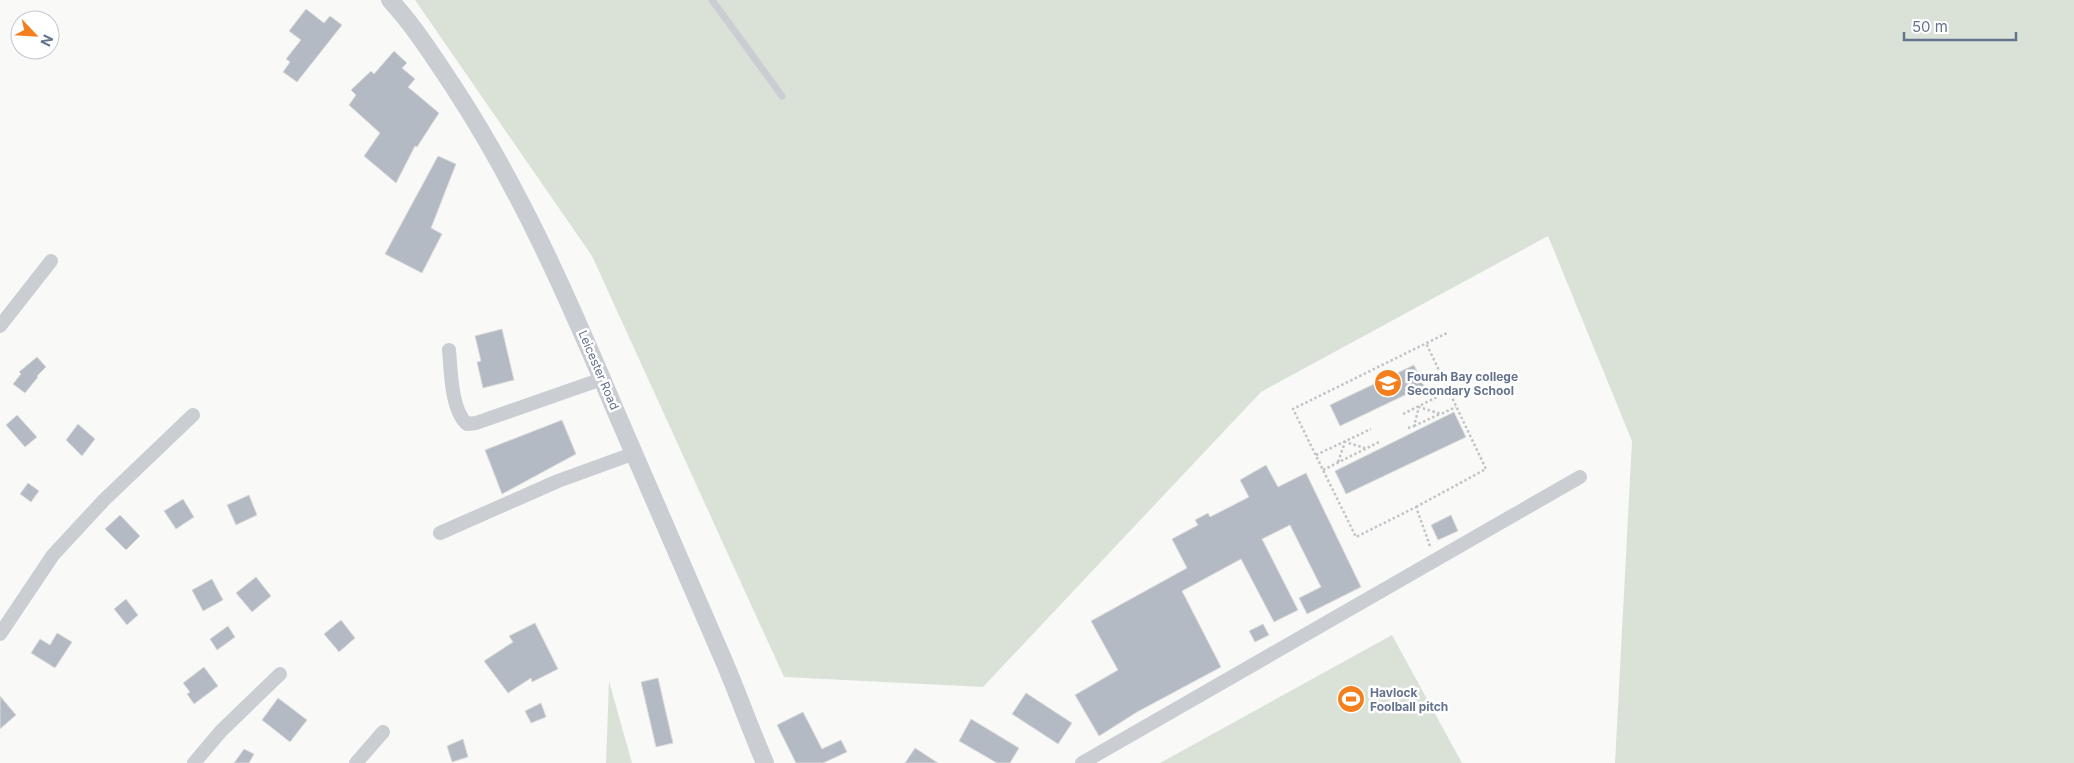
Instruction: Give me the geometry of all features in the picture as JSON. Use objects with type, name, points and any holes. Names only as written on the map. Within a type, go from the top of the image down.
[{"type":"street","name":"Leicester Road","points":[[390,0],[429,49],[508,177],[575,314],[679,560],[721,653],[765,763]]},
{"type":"street","points":[[0,326],[51,261]]},
{"type":"street","points":[[448,350],[456,405],[460,418],[466,424],[476,423],[602,379]]},
{"type":"street","points":[[0,634],[53,555],[104,500],[193,415]]},
{"type":"street","points":[[440,532],[558,481],[635,453]]},
{"type":"street","points":[[1082,763],[1580,477]]},
{"type":"street","points":[[194,763],[221,731],[280,674]]},
{"type":"street","points":[[356,763],[383,732]]},
{"type":"lane","points":[[712,0],[782,96]]},
{"type":"path","points":[[1426,343],[1486,470],[1356,537],[1293,409],[1426,343],[1447,333]]},
{"type":"path","points":[[1403,414],[1449,391]]},
{"type":"path","points":[[1418,407],[1441,414]]},
{"type":"path","points":[[1414,426],[1418,407]]},
{"type":"path","points":[[1408,428],[1456,407]]},
{"type":"path","points":[[1316,455],[1371,429]]},
{"type":"path","points":[[1345,442],[1366,449]]},
{"type":"path","points":[[1338,462],[1345,442]]},
{"type":"path","points":[[1323,470],[1379,442]]},
{"type":"path","points":[[1416,507],[1436,561]]},
{"type":"shaded area","points":[[415,0],[2074,0],[2074,763],[1615,763],[1632,441],[1548,236],[1261,392],[983,687],[784,677],[592,256]]},
{"type":"shaded area","name":"Havlock Foolball pitch","points":[[1392,635],[1462,763],[1160,763]]},
{"type":"shaded area","points":[[609,681],[632,763],[606,763]]},
{"type":"building","points":[[306,9],[324,23],[330,16],[342,25],[297,82],[283,72],[290,62],[286,59],[301,40],[289,31]]},
{"type":"building","points":[[394,51],[407,63],[402,68],[415,79],[408,87],[439,113],[417,147],[415,146],[396,183],[364,156],[380,133],[349,105],[356,95],[351,90],[371,71],[374,74]]},
{"type":"building","points":[[438,156],[456,164],[431,228],[442,234],[422,273],[385,254]]},
{"type":"building","points":[[502,329],[514,380],[483,388],[477,362],[481,361],[475,336]]},
{"type":"building","points":[[37,357],[46,367],[25,393],[13,384],[21,374],[19,372]]},
{"type":"building","points":[[1414,365],[1424,386],[1340,426],[1330,405]]},
{"type":"building","points":[[1454,412],[1466,437],[1346,494],[1335,471]]},
{"type":"building","points":[[17,415],[37,437],[25,447],[6,425]]},
{"type":"building","points":[[562,420],[576,454],[502,494],[485,450]]},
{"type":"building","points":[[78,424],[95,439],[82,456],[66,440]]},
{"type":"building","points":[[1266,465],[1278,487],[1306,473],[1361,587],[1307,614],[1299,598],[1321,587],[1290,525],[1262,539],[1298,610],[1274,622],[1241,559],[1182,591],[1221,667],[1137,712],[1099,736],[1075,695],[1118,670],[1091,621],[1187,568],[1172,539],[1198,525],[1195,520],[1208,513],[1210,517],[1249,497],[1240,480]]},
{"type":"building","points":[[28,483],[39,491],[31,502],[20,494]]},
{"type":"building","points":[[249,495],[257,515],[236,525],[227,505]]},
{"type":"building","points":[[183,499],[194,517],[176,529],[164,511]]},
{"type":"building","points":[[120,515],[140,536],[126,550],[105,529]]},
{"type":"building","points":[[1451,515],[1458,531],[1438,540],[1431,525]]},
{"type":"building","points":[[256,577],[271,596],[252,612],[236,593]]},
{"type":"building","points":[[212,579],[223,600],[203,611],[192,590]]},
{"type":"building","points":[[126,599],[138,615],[127,625],[114,609]]},
{"type":"building","points":[[341,620],[355,638],[339,652],[324,634]]},
{"type":"building","points":[[535,623],[558,669],[532,682],[531,678],[508,693],[484,661],[513,642],[509,636]]},
{"type":"building","points":[[1263,624],[1269,635],[1255,642],[1249,631]]},
{"type":"building","points":[[228,626],[235,637],[217,650],[210,639]]},
{"type":"building","points":[[57,633],[72,642],[55,668],[31,653],[40,639],[50,645]]},
{"type":"building","points":[[204,667],[218,686],[194,704],[187,694],[190,692],[183,683]]},
{"type":"building","points":[[658,678],[673,743],[656,747],[641,682]]},
{"type":"building","points":[[1026,693],[1072,723],[1058,744],[1012,714]]},
{"type":"building","points":[[0,696],[16,715],[0,729]]},
{"type":"building","points":[[278,698],[307,720],[290,742],[262,720]]},
{"type":"building","points":[[541,703],[546,717],[531,723],[525,711]]},
{"type":"building","points":[[803,712],[822,749],[841,740],[847,752],[823,763],[796,763],[777,725]]},
{"type":"building","points":[[971,719],[1019,748],[1010,763],[997,763],[959,741]]},
{"type":"building","points":[[463,739],[468,757],[452,762],[447,746]]},
{"type":"building","points":[[915,748],[938,763],[905,763]]},
{"type":"building","points":[[244,749],[254,754],[249,763],[234,763]]},
{"type":"place","name":"Fourah Bay college Secondary School","points":[[1388,383]]},
{"type":"place","name":"Havlock Foolball pitch","points":[[1351,699]]}]
